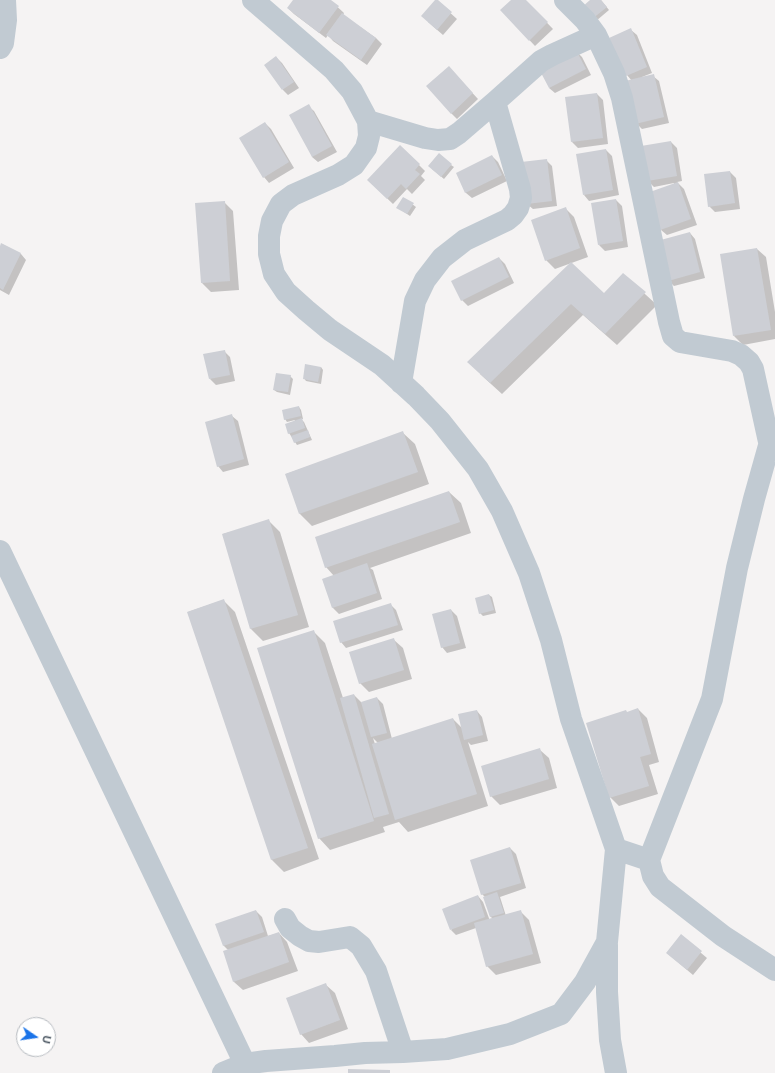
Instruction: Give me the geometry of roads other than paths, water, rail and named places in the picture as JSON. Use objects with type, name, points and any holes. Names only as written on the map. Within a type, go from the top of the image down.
[{"type":"street","points":[[0,48],[3,42],[6,20],[5,0]]},
{"type":"street","points":[[253,0],[334,70],[352,91],[368,121],[369,136],[366,148],[354,165],[338,175],[293,194],[281,204],[272,221],[269,236],[269,254],[274,274],[286,292],[306,310],[330,330],[382,365],[440,421],[478,469],[502,511],[529,573],[551,640],[571,719],[616,848],[607,942],[607,992],[610,1040],[616,1073]]},
{"type":"street","points":[[565,0],[585,20],[596,35],[614,73],[622,98],[673,336],[680,342],[732,350],[749,362],[753,369],[772,438],[775,480]]},
{"type":"street","points":[[368,121],[425,138],[438,140],[450,139],[459,133],[541,61],[596,35]]},
{"type":"street","points":[[401,383],[415,301],[425,280],[442,258],[465,240],[507,220],[518,208],[521,198],[520,189],[495,102]]},
{"type":"street","points":[[772,438],[754,499],[737,568],[712,699],[649,860],[653,876],[660,887],[723,936],[775,970]]},
{"type":"street","points":[[0,551],[245,1064]]},
{"type":"street","points":[[616,848],[649,860]]},
{"type":"street","points":[[285,919],[290,928],[309,941],[319,942],[350,937],[361,946],[376,972],[403,1052]]},
{"type":"street","points":[[223,1073],[245,1064],[266,1060],[447,1049],[510,1034],[561,1014],[585,982],[607,942]]}]
